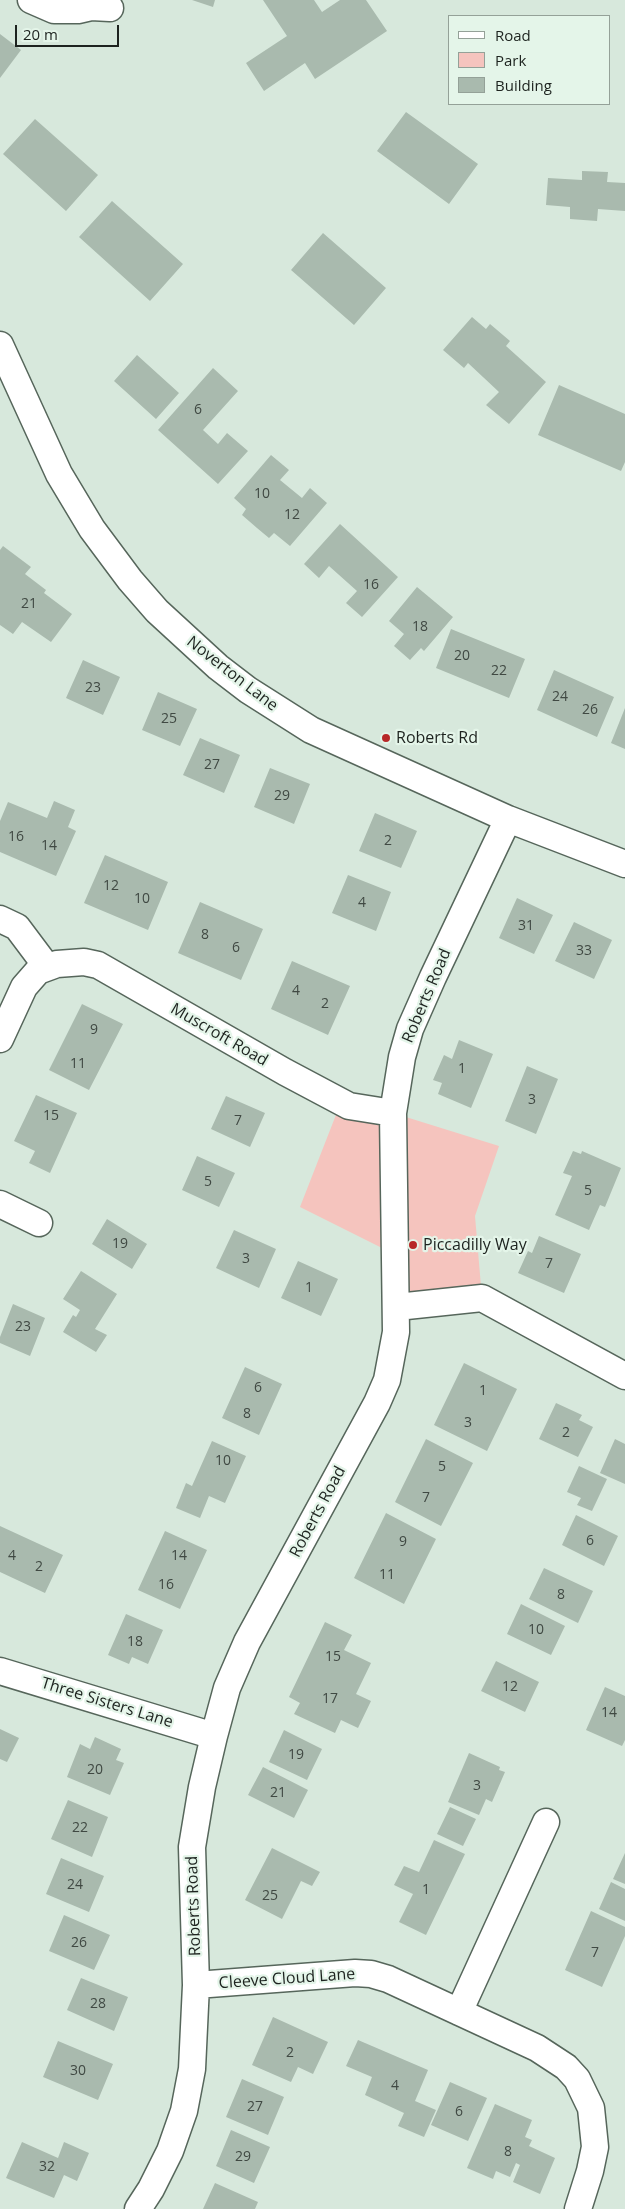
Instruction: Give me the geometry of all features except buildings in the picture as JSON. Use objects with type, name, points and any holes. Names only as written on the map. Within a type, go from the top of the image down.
[{"type":"street","points":[[31,0],[54,10],[78,10],[91,7],[110,8]]},
{"type":"street","name":"Noverton Lane","points":[[0,345],[59,474],[92,529],[130,580],[187,640],[248,690],[311,730],[508,819],[625,864]]},
{"type":"street","name":"Roberts Road","points":[[138,2209],[151,2189],[170,2151],[184,2111],[192,2069],[196,1985],[192,1847],[202,1787],[214,1736],[227,1688],[247,1642],[377,1403],[387,1380],[393,1356],[397,1307],[393,1113],[398,1074],[410,1029],[508,819]]},
{"type":"street","points":[[0,920],[17,927],[47,968]]},
{"type":"street","name":"Muscroft Road","points":[[0,1039],[24,987],[38,972],[69,962],[84,962],[98,965],[349,1106],[393,1113]]},
{"type":"street","points":[[0,1204],[39,1223]]},
{"type":"street","points":[[397,1307],[482,1298],[625,1376]]},
{"type":"street","name":"Three Sisters Lane","points":[[0,1671],[214,1736]]},
{"type":"street","points":[[459,2012],[546,1822]]},
{"type":"street","name":"Cleeve Cloud Lane","points":[[196,1985],[342,1974],[370,1974],[388,1979],[537,2048],[566,2067],[577,2079],[591,2108],[595,2147],[590,2171],[578,2209]]},
{"type":"green space","points":[[341,1102],[393,1113],[499,1146],[475,1216],[482,1298],[397,1307],[396,1255],[300,1207]]},
{"type":"place","name":"Roberts Rd","points":[[386,738]]},
{"type":"place","name":"Piccadilly Way","points":[[413,1245]]}]
